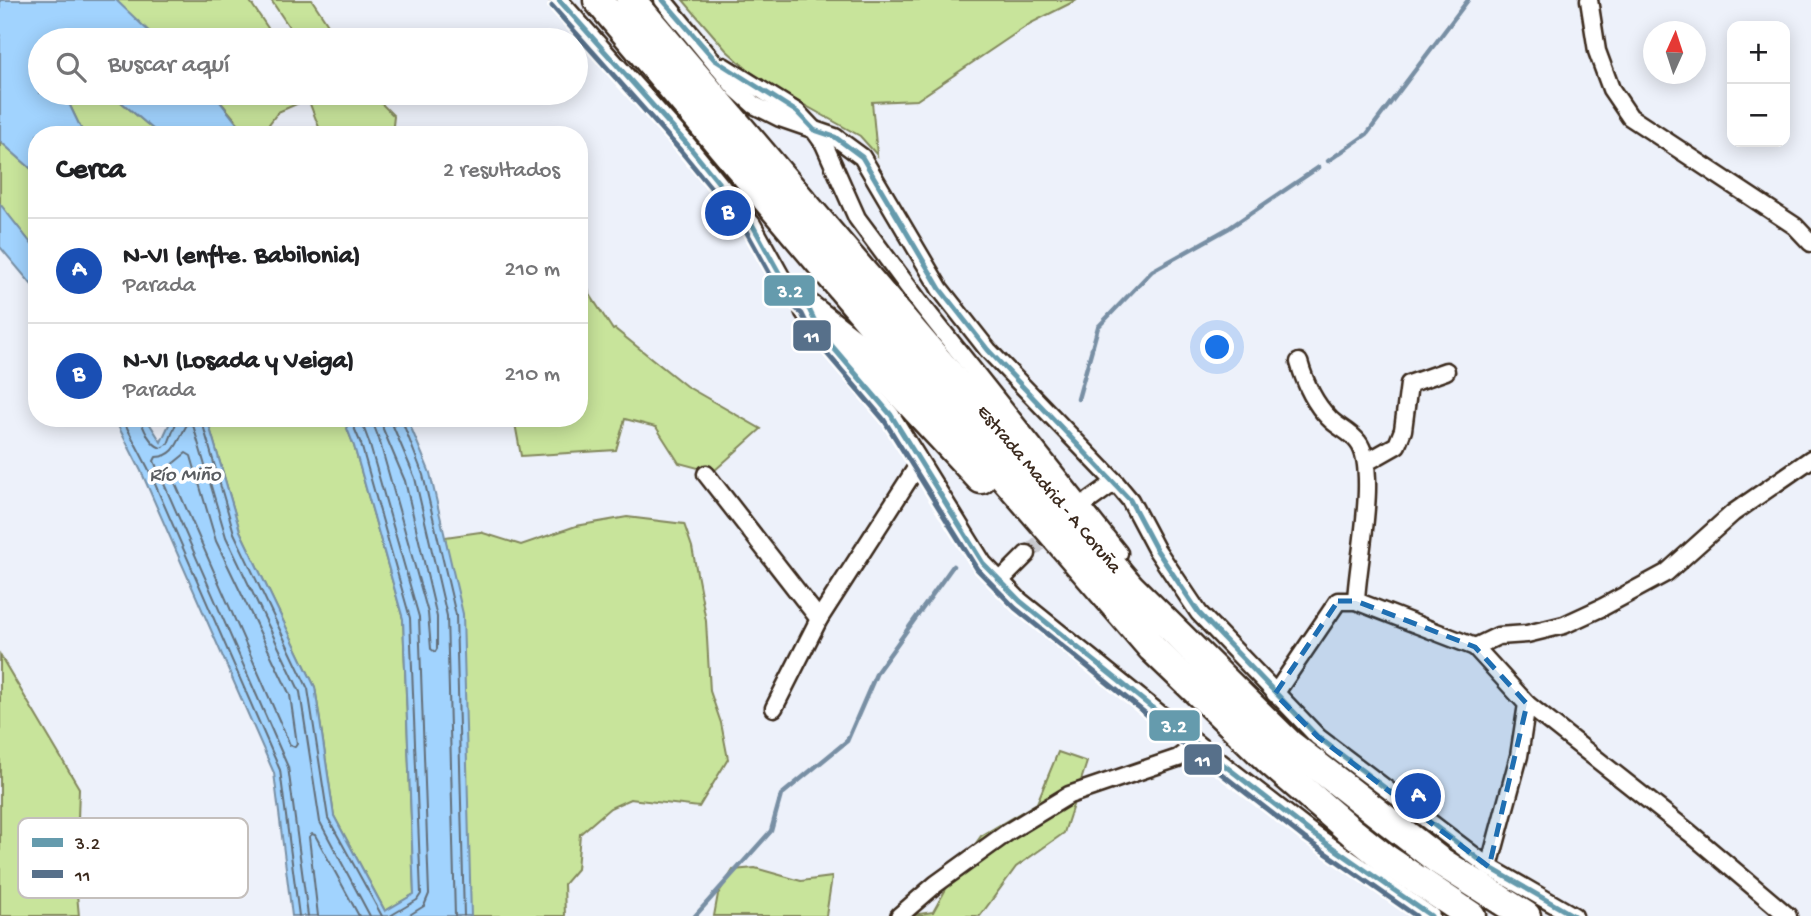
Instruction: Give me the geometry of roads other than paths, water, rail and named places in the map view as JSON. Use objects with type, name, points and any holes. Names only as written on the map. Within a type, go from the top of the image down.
[{"type":"highway","name":"Estrada Madrid - A Coruña","points":[[598,0],[1152,649],[1271,762],[1352,832],[1386,859],[1471,916]]},
{"type":"highway","name":"Estrada Madrid - A Coruña","points":[[631,0],[1130,587],[1289,744],[1438,860],[1526,916]]},
{"type":"highway","points":[[809,309],[858,346],[1133,645],[1220,732],[1285,787],[1352,832]]},
{"type":"street","points":[[559,0],[584,28]]},
{"type":"street","points":[[663,0],[715,60],[736,89],[754,105],[780,118],[835,136],[862,157],[940,289],[988,350],[1130,500],[1156,549],[1199,613],[1275,694],[1318,737],[1489,867],[1574,916]]},
{"type":"street","points":[[1589,0],[1597,51],[1611,89],[1630,117],[1795,226],[1811,243]]},
{"type":"street","points":[[588,33],[687,144],[752,224],[789,289],[809,309],[820,332],[891,415],[983,563],[1020,601],[1197,744],[1309,831],[1431,916]]},
{"type":"street","points":[[814,130],[824,144],[857,218],[921,304],[1114,547],[1242,697]]},
{"type":"street","points":[[1299,362],[1307,388],[1328,417],[1358,442],[1367,462],[1364,533],[1356,600]]},
{"type":"street","points":[[1367,462],[1397,445],[1403,430],[1409,384],[1446,371]]},
{"type":"street","points":[[1358,442],[1397,445]]},
{"type":"street","points":[[1475,647],[1499,636],[1527,634],[1564,625],[1665,573],[1733,513],[1811,459]]},
{"type":"street","points":[[774,708],[819,619],[920,462]]},
{"type":"street","points":[[706,474],[819,619]]},
{"type":"street","points":[[1090,500],[1115,482]]},
{"type":"street","points":[[1001,580],[1027,554]]},
{"type":"street","points":[[1275,694],[1338,601],[1356,600],[1475,647],[1527,704],[1690,833],[1788,916]]},
{"type":"street","points":[[1489,867],[1519,756],[1527,704]]},
{"type":"street","points":[[899,916],[936,884],[1008,832],[1069,795],[1178,758],[1197,744]]},
{"type":"water","points":[[0,0],[116,0],[145,28],[28,28],[28,105],[70,105],[80,126],[28,126],[28,166],[0,141]]},
{"type":"water","points":[[125,105],[222,105],[239,126],[149,126]]},
{"type":"water","points":[[0,204],[28,240],[28,280],[0,247]]},
{"type":"water","name":"Río Miño","points":[[119,427],[152,427],[161,442],[168,427],[210,427],[240,531],[315,687],[334,816],[385,911],[414,894],[403,619],[347,427],[411,427],[430,473],[463,614],[471,916],[292,916],[274,773],[141,471]]},
{"type":"waterway","points":[[1328,161],[1367,134],[1468,0]]},
{"type":"waterway","points":[[1078,399],[1098,327],[1152,271],[1229,228],[1319,167]]},
{"type":"waterway","points":[[695,916],[771,831],[781,795],[847,741],[877,672],[953,566]]},
{"type":"tunnel","points":[[1027,554],[1056,529]]},
{"type":"place","name":"N-VI (Losada y Veiga)","points":[[728,213]]},
{"type":"place","name":"N-VI (enfte. Babilonia)","points":[[1418,796]]}]
